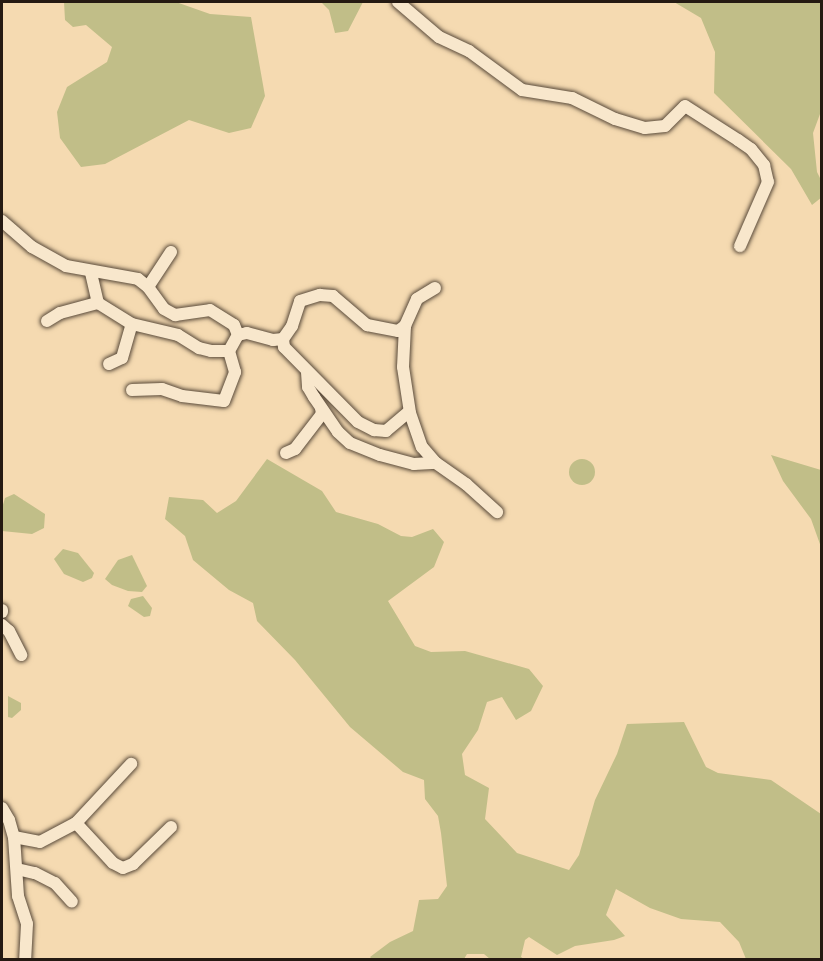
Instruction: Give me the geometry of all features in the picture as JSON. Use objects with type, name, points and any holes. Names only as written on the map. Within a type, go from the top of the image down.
[{"type":"street","points":[[398,2],[440,37],[469,51],[522,90],[572,98],[615,119],[645,128],[665,126],[686,106],[751,149],[765,165],[768,182],[740,246]]},
{"type":"street","points":[[2,221],[39,251],[66,266],[92,273],[138,279],[148,287],[155,299],[175,315],[210,310],[234,325],[238,335]]},
{"type":"street","points":[[148,287],[171,252]]},
{"type":"street","points":[[92,273],[98,303]]},
{"type":"street","points":[[435,288],[417,300],[405,326],[403,367],[409,412],[422,447],[436,463],[466,484],[498,512]]},
{"type":"street","points":[[405,326],[398,331],[367,326],[333,296],[320,295],[300,301],[292,326],[283,339],[284,347],[343,410],[374,430],[386,431],[409,412]]},
{"type":"street","points":[[47,321],[60,313],[98,303],[132,324],[178,335],[200,348],[229,351]]},
{"type":"street","points":[[109,364],[122,358],[132,324]]},
{"type":"street","points":[[132,390],[162,389],[182,396],[224,401],[235,372],[229,351],[238,335],[247,333],[283,339]]},
{"type":"street","points":[[307,372],[308,387],[338,432],[350,443],[380,455],[414,464],[436,463]]},
{"type":"street","points":[[286,453],[295,449],[322,414],[321,408]]},
{"type":"street","points":[[2,626],[9,631],[21,655]]},
{"type":"street","points":[[14,837],[40,842],[76,823],[131,764]]},
{"type":"street","points":[[2,808],[9,820],[14,837],[18,896],[27,924],[25,960]]},
{"type":"street","points":[[76,823],[113,863],[123,868],[134,864],[171,827]]},
{"type":"street","points":[[17,869],[35,873],[55,883],[72,902]]},
{"type":"shaded area","points":[[64,2],[176,2],[210,14],[251,17],[265,96],[251,128],[229,133],[189,120],[105,164],[81,167],[60,138],[57,112],[67,87],[107,62],[112,47],[86,25],[73,27],[65,20]]},
{"type":"shaded area","points":[[321,2],[363,2],[348,31],[335,33],[329,10]]},
{"type":"shaded area","points":[[674,2],[821,2],[820,114],[813,133],[822,197],[812,205],[791,169],[714,93],[715,52],[701,18]]},
{"type":"shaded area","points":[[771,455],[821,470],[821,547],[811,519],[783,481]]},
{"type":"shaded area","points":[[267,459],[322,491],[336,512],[378,524],[401,536],[412,537],[433,529],[444,542],[434,567],[388,601],[415,646],[431,652],[465,651],[529,669],[543,686],[531,711],[516,720],[502,697],[487,702],[478,730],[462,754],[465,775],[489,788],[485,819],[517,853],[569,870],[579,855],[595,800],[617,754],[627,724],[684,722],[706,767],[718,773],[771,780],[821,814],[821,959],[746,959],[739,942],[720,922],[681,919],[650,908],[616,889],[606,915],[625,936],[614,940],[575,946],[557,955],[529,937],[525,940],[521,957],[524,959],[490,959],[484,954],[467,954],[464,959],[372,959],[370,957],[390,942],[413,931],[419,900],[438,899],[447,886],[438,816],[425,799],[424,780],[403,772],[350,727],[295,660],[257,621],[253,603],[229,590],[193,560],[185,536],[165,519],[169,497],[203,500],[217,513],[236,501]]},
{"type":"shaded area","points":[[582,459],[591,463],[595,472],[591,481],[582,485],[573,481],[569,472],[573,463]]},
{"type":"shaded area","points":[[14,494],[45,514],[44,528],[32,534],[2,531],[2,508],[5,498]]},
{"type":"shaded area","points":[[63,549],[78,553],[94,573],[92,578],[83,582],[64,574],[54,559]]},
{"type":"shaded area","points":[[132,555],[147,586],[142,592],[128,591],[112,585],[105,579],[118,560]]},
{"type":"shaded area","points":[[143,596],[152,608],[150,616],[144,617],[128,606],[131,599]]},
{"type":"shaded area","points":[[8,696],[21,703],[21,710],[12,718],[8,717]]}]
